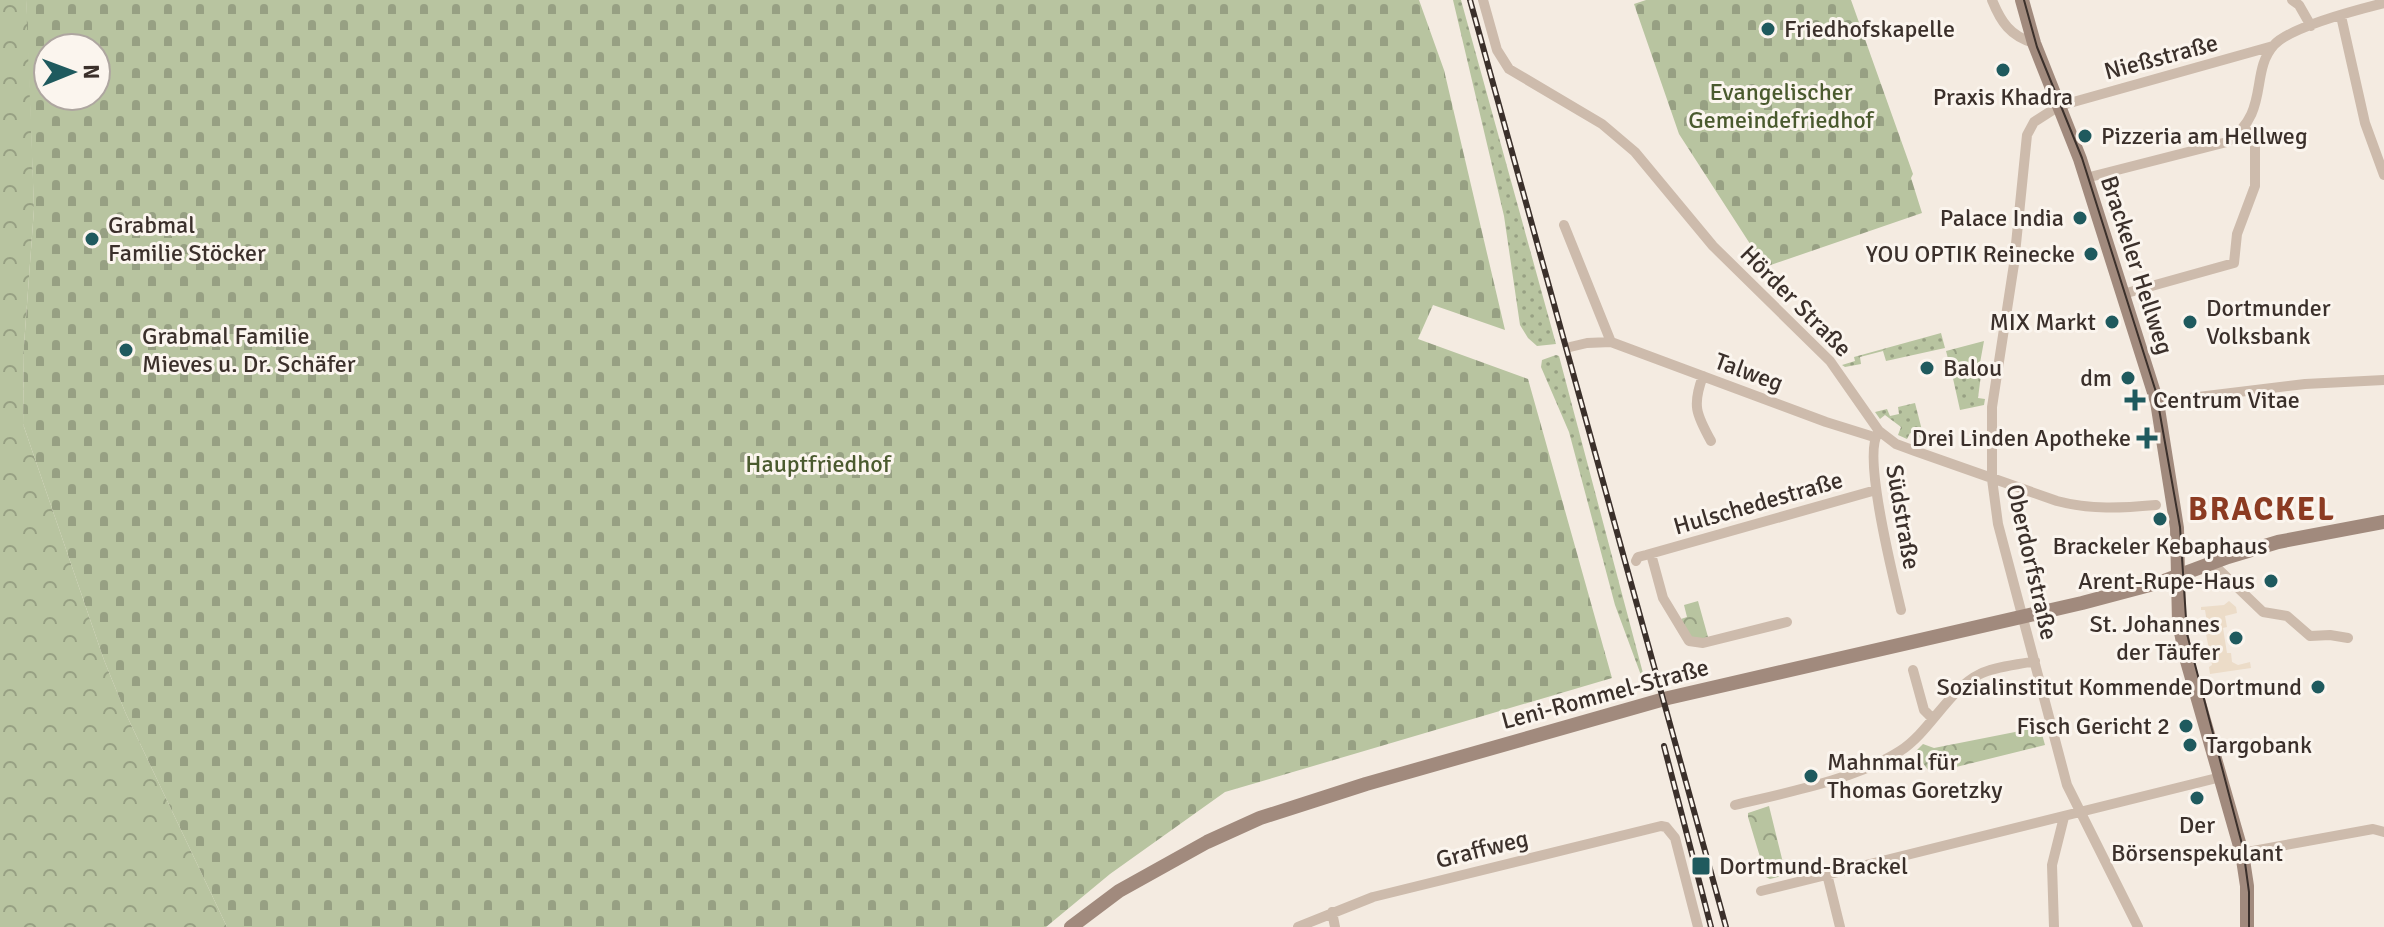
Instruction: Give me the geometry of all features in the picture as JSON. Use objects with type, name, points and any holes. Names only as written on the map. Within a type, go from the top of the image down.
[{"type":"main road","name":"Brackeler Hellweg","points":[[2022,0],[2034,43],[2086,178],[2157,402],[2177,528],[2178,610],[2184,652],[2242,853],[2247,886],[2247,927]]},
{"type":"main road","name":"Leni-Rommel-Straße","points":[[1071,927],[1157,867],[1260,818],[1366,784],[1658,701],[2153,585],[2278,542],[2384,522]]},
{"type":"street","name":"Hörder Straße","points":[[1483,0],[1497,50],[1509,69],[1602,124],[1635,152],[1713,246],[1830,361],[1876,434],[1992,479],[2080,507],[2115,509],[2156,505]]},
{"type":"street","points":[[1992,0],[2003,24],[2015,35],[2034,43]]},
{"type":"street","points":[[2292,0],[2299,5],[2311,26]]},
{"type":"street","name":"Nießstraße","points":[[2059,106],[2273,46],[2282,38],[2311,26],[2384,3]]},
{"type":"street","points":[[2341,16],[2359,101],[2384,175]]},
{"type":"street","points":[[2086,178],[2227,142],[2245,128],[2254,111],[2273,46]]},
{"type":"street","name":"Oberdorfstraße","points":[[2059,106],[2034,122],[2027,135],[2014,264],[1992,407],[1992,479],[1998,524],[2067,785],[2138,927]]},
{"type":"street","points":[[2123,294],[2234,263],[2237,234],[2255,186],[2255,143],[2245,128]]},
{"type":"street","points":[[1564,225],[1611,342]]},
{"type":"street","name":"Talweg","points":[[1570,347],[1611,342],[1826,422],[1876,434]]},
{"type":"street","points":[[1703,376],[1695,399],[1700,422],[1711,441]]},
{"type":"street","points":[[2157,402],[2305,384],[2384,380]]},
{"type":"street","name":"Südstraße","points":[[1876,434],[1872,451],[1876,490],[1901,610]]},
{"type":"street","name":"Hulschedestraße","points":[[1636,561],[1638,557],[1876,490]]},
{"type":"street","name":"Hulschedestraße","points":[[1651,554],[1663,598],[1689,641],[1703,643],[1787,622]]},
{"type":"street","points":[[2212,563],[2263,612],[2287,616],[2310,636],[2348,638]]},
{"type":"street","points":[[1735,805],[1818,784],[1871,765],[1902,750],[1980,674],[2035,661]]},
{"type":"street","points":[[1913,670],[1924,710],[1933,719]]},
{"type":"street","points":[[1761,891],[2221,777]]},
{"type":"street","points":[[2054,927],[2052,865],[2064,817]]},
{"type":"street","name":"Graffweg","points":[[1298,927],[1373,897],[1655,826],[1666,827],[1675,838],[1698,927]]},
{"type":"street","points":[[2242,853],[2373,829],[2384,832]]},
{"type":"street","points":[[1827,874],[1840,927]]},
{"type":"street","points":[[1332,912],[1335,927]]},
{"type":"green space","points":[[0,0],[26,0],[28,29],[34,209],[24,345],[23,424],[104,660],[126,714],[227,927],[0,927]]},
{"type":"green space","name":"Hauptfriedhof","points":[[26,0],[1419,0],[1444,70],[1505,330],[1433,305],[1418,339],[1528,379],[1612,678],[1225,792],[1110,874],[1046,927],[227,927],[126,714],[104,660],[23,424],[24,345],[34,209]]},
{"type":"green space","points":[[1453,0],[1461,0],[1556,344],[1537,346],[1520,325],[1504,216]]},
{"type":"green space","name":"Evangelischer Gemeindefriedhof","points":[[1646,0],[1851,0],[1913,174],[1911,178],[1922,213],[1765,267],[1679,134],[1634,4]]},
{"type":"green space","points":[[1941,333],[1945,348],[1886,361],[1883,351],[1860,357],[1861,364],[1842,365],[1855,361],[1854,357]]},
{"type":"green space","points":[[1984,341],[1980,363],[1951,370],[1946,351]]},
{"type":"green space","points":[[1559,356],[1642,678],[1615,605],[1569,432],[1541,367],[1542,360]]},
{"type":"green space","points":[[1982,367],[1978,398],[1985,399],[1984,405],[1960,410],[1952,374]]},
{"type":"green space","points":[[1915,403],[1926,446],[1919,444],[1921,438],[1910,433],[1907,439],[1898,435],[1901,427],[1885,415],[1880,419],[1875,412],[1887,409],[1890,416],[1899,414],[1898,407]]},
{"type":"green space","points":[[1698,601],[1708,637],[1697,639],[1690,636],[1681,619],[1687,617],[1684,605]]},
{"type":"green space","points":[[2040,727],[2045,745],[1940,771],[1928,770],[1915,752],[1923,744],[1934,748]]},
{"type":"green space","points":[[1769,806],[1786,875],[1770,879],[1766,877],[1748,817],[1748,813]]},
{"type":"shaded area","points":[[2229,601],[2236,607],[2237,613],[2225,616],[2227,627],[2223,628],[2227,653],[2231,653],[2232,662],[2238,665],[2250,662],[2251,668],[2210,674],[2209,667],[2212,665],[2205,629],[2208,628],[2205,610],[2201,607],[2224,605]]},
{"type":"tram line","points":[[2024,0],[2037,47],[2082,158],[2156,392],[2180,527],[2187,634],[2243,848],[2249,892],[2249,927]]},
{"type":"railway","points":[[1470,0],[1726,927]]},
{"type":"railway","points":[[1664,746],[1711,927]]},
{"type":"place","name":"Friedhofskapelle","points":[[1768,29]]},
{"type":"place","name":"Praxis Khadra","points":[[2003,70]]},
{"type":"place","name":"Pizzeria am Hellweg","points":[[2085,136]]},
{"type":"place","name":"Palace India","points":[[2080,218]]},
{"type":"place","name":"Grabmal Familie Stöcker","points":[[92,239]]},
{"type":"place","name":"YOU OPTIK Reinecke","points":[[2091,254]]},
{"type":"place","name":"MIX Markt","points":[[2112,322]]},
{"type":"place","name":"Dortmunder Volksbank","points":[[2190,322]]},
{"type":"place","name":"Grabmal Familie Mieves u. Dr. Schäfer","points":[[126,350]]},
{"type":"place","name":"Balou","points":[[1927,368]]},
{"type":"place","name":"dm","points":[[2128,378]]},
{"type":"place","name":"Centrum Vitae","points":[[2135,400]]},
{"type":"place","name":"Drei Linden Apotheke","points":[[2147,438]]},
{"type":"place","name":"Brackeler Kebaphaus","points":[[2160,519]]},
{"type":"place","name":"Arent-Rupe-Haus","points":[[2271,581]]},
{"type":"place","name":"St. Johannes der Täufer","points":[[2236,638]]},
{"type":"place","name":"Sozialinstitut Kommende Dortmund","points":[[2318,687]]},
{"type":"place","name":"Fisch Gericht 2","points":[[2186,726]]},
{"type":"place","name":"Targobank","points":[[2190,745]]},
{"type":"place","name":"Mahnmal für Thomas Goretzky","points":[[1811,776]]},
{"type":"place","name":"Der Börsenspekulant","points":[[2197,798]]},
{"type":"place","name":"Dortmund-Brackel","points":[[1701,866]]},
{"type":"district","name":"BRACKEL","points":[[2262,509]]}]
